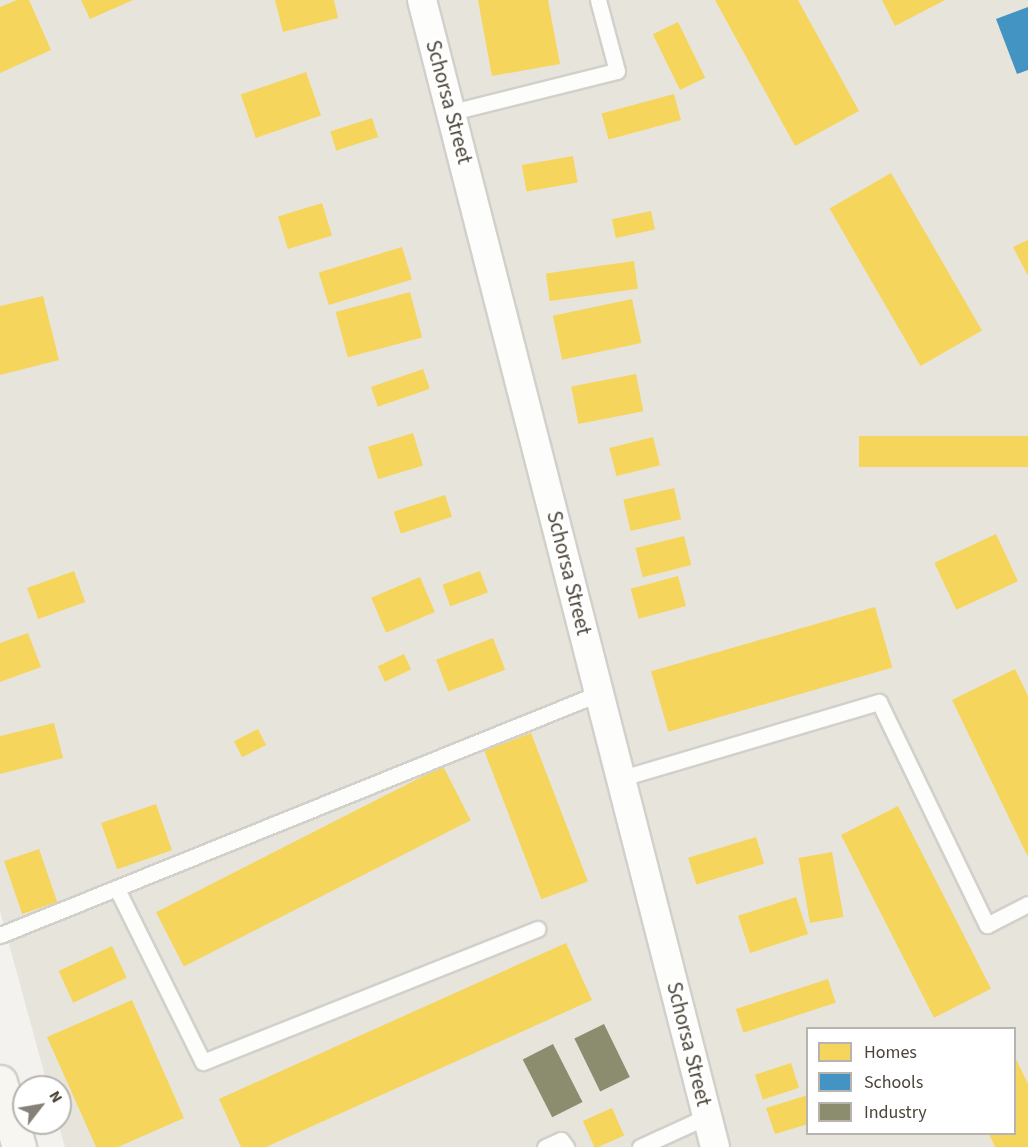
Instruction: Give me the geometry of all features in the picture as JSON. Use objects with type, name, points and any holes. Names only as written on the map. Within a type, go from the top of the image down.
[{"type":"main road","points":[[0,1082],[18,1147]]},
{"type":"street","name":"Schorsa Street","points":[[422,0],[715,1147]]},
{"type":"lane","points":[[452,112],[617,71],[598,0]]},
{"type":"lane","points":[[0,935],[600,693]]},
{"type":"lane","points":[[622,778],[879,702],[987,925],[1028,903]]},
{"type":"lane","points":[[117,889],[203,1062],[538,929]]},
{"type":"lane","points":[[640,1147],[708,1116]]},
{"type":"lane","points":[[545,1147],[561,1140],[566,1147]]},
{"type":"shaded area","points":[[0,0],[1028,0],[1028,1147],[65,1147],[62,1135],[72,1135],[72,1075],[45,1075],[0,911]]},
{"type":"building: Homes","points":[[17,0],[29,0],[51,50],[0,73],[0,7]]},
{"type":"building: Homes","points":[[81,0],[133,0],[90,19]]},
{"type":"building: Homes","points":[[275,0],[334,0],[338,18],[283,32]]},
{"type":"building: Homes","points":[[478,0],[548,0],[560,64],[492,76]]},
{"type":"building: Homes","points":[[715,0],[798,0],[859,111],[795,146]]},
{"type":"building: Homes","points":[[882,0],[945,0],[895,26]]},
{"type":"building: Homes","points":[[678,22],[705,78],[680,90],[653,34]]},
{"type":"building: Homes","points":[[306,72],[321,115],[256,138],[241,94]]},
{"type":"building: Homes","points":[[674,94],[681,120],[609,139],[602,113]]},
{"type":"building: Homes","points":[[372,118],[378,137],[336,151],[330,132]]},
{"type":"building: Homes","points":[[573,156],[578,183],[526,192],[522,165]]},
{"type":"building: Homes","points":[[891,173],[982,331],[921,366],[830,208]]},
{"type":"building: Homes","points":[[322,203],[332,236],[288,249],[278,216]]},
{"type":"building: Homes","points":[[651,211],[655,230],[616,238],[612,219]]},
{"type":"building: Homes","points":[[1028,240],[1028,276],[1013,247]]},
{"type":"building: Homes","points":[[402,247],[412,280],[329,305],[319,272]]},
{"type":"building: Homes","points":[[634,261],[638,289],[550,301],[546,273]]},
{"type":"building: Homes","points":[[410,292],[422,337],[348,357],[336,312]]},
{"type":"building: Homes","points":[[43,296],[59,360],[0,375],[0,306]]},
{"type":"building: Homes","points":[[632,299],[641,343],[562,360],[553,316]]},
{"type":"building: Homes","points":[[423,369],[430,389],[378,407],[371,387]]},
{"type":"building: Homes","points":[[636,374],[643,411],[578,424],[571,387]]},
{"type":"building: Homes","points":[[413,433],[423,466],[378,479],[368,447]]},
{"type":"building: Homes","points":[[859,436],[1028,436],[1028,467],[859,467]]},
{"type":"building: Homes","points":[[653,437],[660,465],[616,476],[609,448]]},
{"type":"building: Homes","points":[[674,488],[681,519],[631,531],[623,500]]},
{"type":"building: Homes","points":[[445,495],[452,517],[401,534],[394,512]]},
{"type":"building: Homes","points":[[996,534],[1018,581],[956,610],[934,563]]},
{"type":"building: Homes","points":[[684,536],[691,565],[643,577],[635,548]]},
{"type":"building: Homes","points":[[74,571],[85,602],[38,619],[27,588]]},
{"type":"building: Homes","points":[[480,571],[488,593],[450,606],[442,585]]},
{"type":"building: Homes","points":[[678,576],[686,606],[639,619],[631,589]]},
{"type":"building: Homes","points":[[420,577],[435,612],[386,633],[371,598]]},
{"type":"building: Homes","points":[[875,607],[892,668],[668,732],[651,671]]},
{"type":"building: Homes","points":[[28,633],[41,667],[0,682],[0,643]]},
{"type":"building: Homes","points":[[493,638],[505,670],[448,692],[436,660]]},
{"type":"building: Homes","points":[[404,654],[411,669],[385,682],[378,666]]},
{"type":"building: Homes","points":[[1015,669],[1028,696],[1028,857],[952,700]]},
{"type":"building: Homes","points":[[54,723],[63,758],[0,774],[0,736]]},
{"type":"building: Homes","points":[[258,729],[266,745],[242,757],[234,741]]},
{"type":"building: Homes","points":[[531,733],[588,881],[541,899],[484,751]]},
{"type":"building: Homes","points":[[443,766],[471,820],[184,967],[156,912]]},
{"type":"building: Homes","points":[[156,804],[172,850],[117,869],[101,823]]},
{"type":"building: Homes","points":[[898,806],[991,989],[934,1018],[841,835]]},
{"type":"building: Homes","points":[[756,837],[764,864],[696,885],[688,858]]},
{"type":"building: Homes","points":[[39,849],[57,902],[22,914],[4,861]]},
{"type":"building: Homes","points":[[832,852],[843,917],[810,923],[799,858]]},
{"type":"building: Homes","points":[[796,897],[808,934],[750,953],[738,916]]},
{"type":"building: Homes","points":[[566,943],[592,1000],[266,1147],[241,1147],[219,1099]]},
{"type":"building: Homes","points":[[112,946],[127,978],[73,1003],[59,971]]},
{"type":"building: Homes","points":[[828,979],[836,1003],[743,1033],[736,1009]]},
{"type":"building: Homes","points":[[132,1000],[184,1118],[118,1147],[96,1147],[72,1093],[72,1075],[64,1075],[47,1037]]},
{"type":"building: Homes","points":[[1016,1059],[1028,1084],[1028,1147],[995,1147],[989,1135],[1016,1135]]},
{"type":"building: Homes","points":[[791,1063],[799,1088],[763,1099],[755,1075]]},
{"type":"building: Homes","points":[[806,1096],[806,1125],[775,1134],[766,1108]]},
{"type":"building: Homes","points":[[612,1108],[624,1135],[594,1147],[583,1121]]},
{"type":"building: Schools","points":[[1028,7],[1028,70],[1017,74],[996,19]]},
{"type":"building: Industry","points":[[604,1024],[630,1077],[600,1091],[574,1038]]},
{"type":"building: Industry","points":[[553,1044],[583,1102],[552,1117],[523,1059]]}]
